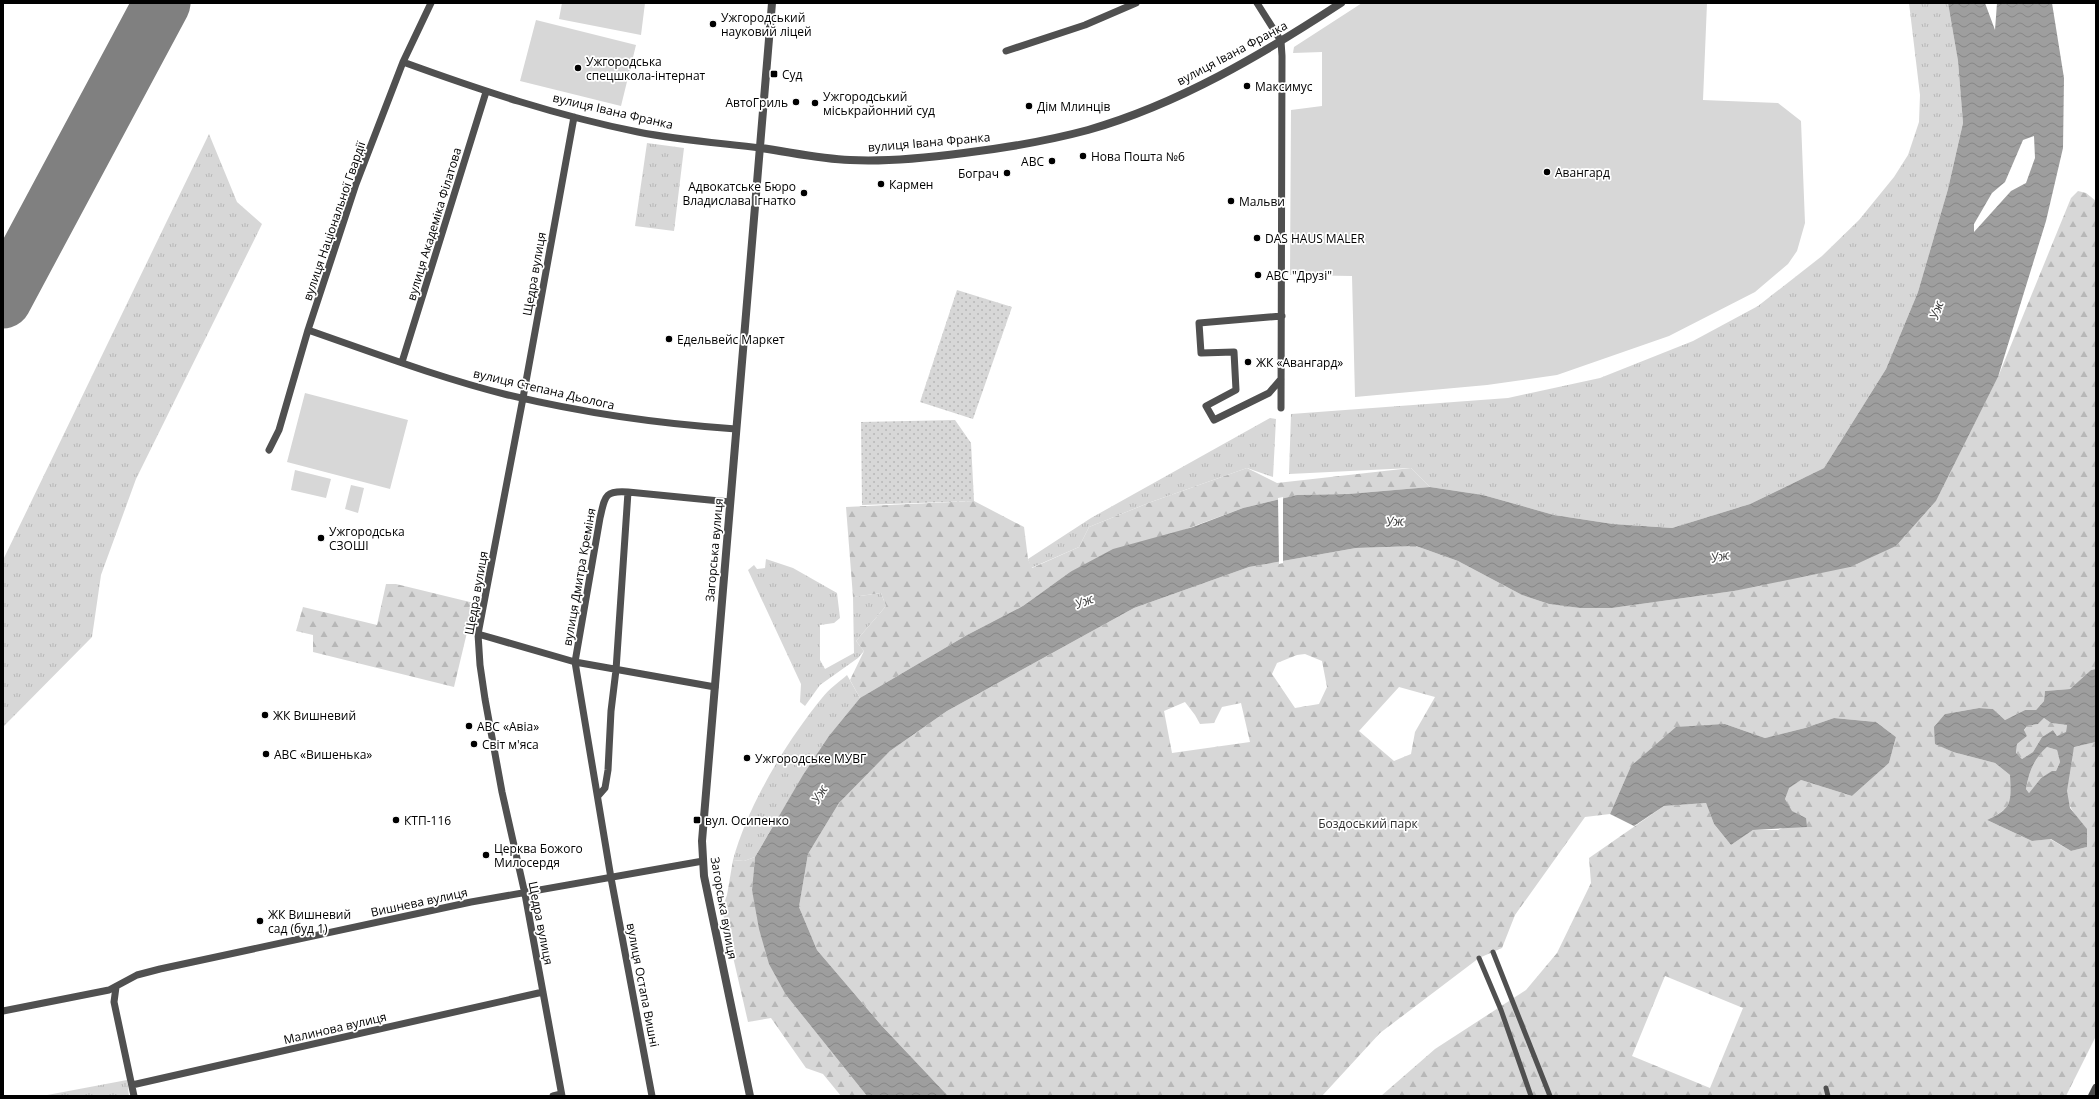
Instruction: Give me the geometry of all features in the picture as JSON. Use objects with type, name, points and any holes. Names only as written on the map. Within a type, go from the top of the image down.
[{"type":"street","name":"вулиця Національної Гвардії","points":[[270,450],[279,430],[308,330],[356,184],[403,62],[431,3]]},
{"type":"street","name":"Загорська вулиця","points":[[750,1096],[718,950],[703,861],[702,841],[772,3]]},
{"type":"street","points":[[1006,51],[1085,25],[1136,3]]},
{"type":"street","points":[[1257,3],[1281,41],[1281,408]]},
{"type":"street","name":"вулиця Івана Франка","points":[[403,62],[486,92],[574,117],[638,132],[821,157],[874,160],[945,155],[1038,142],[1088,130],[1156,106],[1200,85],[1281,41],[1341,3]]},
{"type":"street","name":"вулиця Академіка Філатова","points":[[402,362],[486,92]]},
{"type":"street","name":"Щедра вулиця","points":[[561,1095],[525,894],[502,792],[480,665],[478,634],[574,117]]},
{"type":"street","points":[[1282,316],[1199,323],[1201,353],[1234,352],[1236,390],[1206,406],[1214,420],[1269,393],[1282,378]]},
{"type":"street","name":"вулиця Степана Дьолога","points":[[308,330],[440,375],[523,398],[632,420],[736,429]]},
{"type":"street","name":"вулиця Дмитра Креміня","points":[[574,662],[604,499],[615,491],[730,502]]},
{"type":"street","points":[[598,796],[605,788],[608,770],[611,711],[616,670],[628,492]]},
{"type":"street","points":[[478,634],[574,662],[715,687]]},
{"type":"street","name":"вулиця Остапа Вишні","points":[[574,662],[611,878],[652,1096]]},
{"type":"street","name":"Вишнева вулиця","points":[[3,1011],[104,992],[137,975],[209,958],[471,902],[525,894],[703,861]]},
{"type":"street","points":[[1493,952],[1550,1096]]},
{"type":"street","points":[[1480,958],[1501,1010],[1531,1096]]},
{"type":"street","points":[[116,987],[114,1002],[134,1096]]},
{"type":"street","name":"Малинова вулиця","points":[[132,1085],[543,992]]},
{"type":"street","points":[[1826,1088],[1828,1096]]},
{"type":"street","points":[[2092,1096],[2096,1088]]},
{"type":"street","points":[[553,1096],[561,1095]]},
{"type":"green space","points":[[562,3],[645,3],[641,35],[559,19]]},
{"type":"green space","name":"Авангард","points":[[1362,3],[1707,3],[1703,100],[1778,103],[1801,121],[1805,223],[1797,251],[1788,264],[1755,292],[1669,336],[1557,375],[1487,385],[1355,397],[1352,276],[1290,275],[1291,110],[1322,106],[1322,52],[1293,53],[1294,47]]},
{"type":"green space","points":[[1909,3],[1948,3],[1958,61],[1963,123],[1948,189],[1918,292],[1886,369],[1824,468],[1750,504],[1672,528],[1613,524],[1554,515],[1483,495],[1430,487],[1411,468],[1289,474],[1291,414],[1508,398],[1600,378],[1693,341],[1758,306],[1822,256],[1859,220],[1894,177],[1908,155],[1919,122],[1920,95]]},
{"type":"green space","points":[[536,20],[636,45],[621,106],[520,81]]},
{"type":"green space","points":[[209,134],[237,202],[262,224],[136,479],[101,575],[92,637],[3,727],[3,560]]},
{"type":"green space","points":[[647,143],[684,148],[674,231],[635,226]]},
{"type":"green space","name":"Боздоський парк","points":[[2078,191],[2086,193],[2096,201],[2096,669],[2091,670],[2070,689],[2045,691],[2044,701],[2036,710],[2025,710],[2005,720],[1993,709],[1979,708],[1945,714],[1936,744],[1953,752],[1995,763],[2010,775],[2011,792],[2009,803],[2002,811],[1987,820],[2032,841],[2050,839],[2071,851],[2087,847],[2087,838],[2085,828],[2068,801],[2066,786],[2070,762],[2074,747],[2096,742],[2096,1036],[2066,1096],[1381,1096],[1435,1049],[1526,990],[1557,953],[1591,883],[1589,858],[1664,806],[1706,803],[1714,824],[1731,845],[1753,830],[1778,830],[1806,818],[1791,811],[1785,799],[1788,788],[1801,780],[1852,796],[1889,763],[1896,737],[1876,722],[1834,718],[1805,728],[1765,738],[1725,724],[1631,766],[1610,814],[1585,817],[1515,915],[1502,948],[1479,958],[1380,1033],[1322,1096],[948,1096],[881,1025],[817,950],[799,907],[808,854],[839,803],[890,751],[947,711],[1134,608],[1249,567],[1356,548],[1416,546],[1458,561],[1522,595],[1549,604],[1580,608],[1612,608],[1734,591],[1896,546],[1936,501],[1998,377],[2071,198]],"holes":[[[1305,654],[1322,661],[1327,687],[1319,704],[1295,708],[1272,674],[1277,663],[1297,655]],[[1399,687],[1435,697],[1415,732],[1411,754],[1394,761],[1359,731]],[[1185,702],[1200,724],[1214,723],[1222,707],[1241,703],[1250,742],[1172,753],[1164,711]],[[1665,976],[1743,1008],[1710,1088],[1632,1056]]]},
{"type":"green space","points":[[957,290],[1012,307],[973,419],[920,402]]},
{"type":"green space","points":[[305,393],[408,420],[390,489],[287,462]]},
{"type":"green space","points":[[1270,418],[1276,419],[1273,477],[1247,468],[1151,502],[1089,527],[1079,547],[1031,568],[1028,559],[1091,518]]},
{"type":"green space","points":[[955,420],[971,443],[974,501],[862,505],[861,422]]},
{"type":"green space","points":[[1247,468],[1277,483],[1411,468],[1430,487],[1348,494],[1297,495],[1243,508],[1070,572],[1023,606],[967,635],[860,698],[850,680],[864,651],[856,641],[886,606],[881,593],[853,597],[846,507],[974,501],[1024,527],[1028,559],[1032,568],[1079,547],[1089,527],[1151,502]]},
{"type":"green space","points":[[295,470],[331,479],[326,498],[291,490]]},
{"type":"green space","points":[[351,485],[364,488],[358,513],[345,509]]},
{"type":"green space","points":[[766,559],[793,568],[837,593],[840,618],[834,623],[820,625],[820,660],[825,669],[854,653],[853,597],[881,593],[886,606],[856,641],[864,651],[858,658],[820,685],[805,706],[800,702],[801,684],[748,570],[754,565],[757,569],[765,568]]},
{"type":"green space","points":[[386,584],[396,584],[474,603],[454,687],[313,652],[313,635],[296,631],[303,607],[377,625]]},
{"type":"green space","points":[[847,675],[860,698],[831,736],[804,776],[755,857],[744,861],[733,860],[748,818],[758,796],[782,754],[808,715],[822,698]]},
{"type":"green space","points":[[2044,718],[2051,723],[2067,725],[2066,733],[2057,736],[2053,730],[2042,737],[2033,752],[2022,759],[2016,754],[2017,744],[2027,736],[2024,731],[2027,726],[2038,724]]},
{"type":"green space","points":[[2047,747],[2057,750],[2060,762],[2056,771],[2041,778],[2029,793],[2026,789],[2031,771],[2035,761]]},
{"type":"green space","points":[[755,857],[752,890],[786,995],[867,1096],[841,1096],[823,1074],[806,1068],[771,1018],[748,1022],[722,909],[727,895],[733,860],[744,861]]},
{"type":"green space","points":[[127,1080],[129,1096],[42,1096]]},
{"type":"water","name":"Уж","points":[[1948,3],[1985,3],[1995,30],[1997,3],[2052,3],[2064,78],[2063,148],[2046,221],[1998,377],[1936,501],[1896,546],[1850,567],[1734,591],[1612,608],[1580,608],[1549,604],[1522,595],[1458,561],[1416,546],[1356,548],[1249,567],[1134,608],[947,711],[890,751],[839,803],[808,854],[799,907],[817,950],[881,1025],[948,1096],[867,1096],[786,995],[769,964],[759,929],[752,890],[755,857],[803,775],[829,736],[860,698],[967,635],[1023,606],[1070,572],[1113,549],[1193,527],[1243,508],[1297,495],[1348,494],[1430,487],[1483,495],[1554,515],[1613,524],[1672,528],[1750,504],[1824,468],[1886,369],[1918,292],[1948,189],[1963,123],[1958,61]],"holes":[[[2034,136],[2035,158],[2026,183],[2011,191],[1974,232],[1974,224],[1992,193],[2005,182],[2023,140]]]},
{"type":"water","points":[[2096,669],[2096,742],[2074,747],[2067,791],[2070,808],[2087,829],[2087,847],[2071,851],[2051,839],[2032,841],[1987,820],[2002,812],[2009,803],[2010,775],[1995,763],[1953,752],[1935,744],[1934,727],[1945,714],[1979,708],[1993,709],[2005,720],[2025,710],[2036,710],[2044,701],[2045,691],[2070,689],[2091,670]],"holes":[[[2044,718],[2051,723],[2067,725],[2066,732],[2057,736],[2053,730],[2042,737],[2033,752],[2022,759],[2016,753],[2017,744],[2027,736],[2024,730],[2027,726],[2038,724]],[[2047,747],[2057,750],[2060,762],[2056,771],[2052,771],[2041,778],[2029,793],[2026,789],[2031,771],[2035,761]]]},
{"type":"water","points":[[1834,718],[1876,722],[1896,737],[1889,763],[1852,796],[1801,780],[1789,788],[1785,799],[1792,811],[1806,818],[1807,827],[1753,830],[1731,845],[1714,824],[1706,803],[1664,806],[1634,826],[1610,814],[1631,766],[1676,727],[1725,724],[1765,738],[1805,728]]},
{"type":"pier","points":[[1283,497],[1283,563],[1279,564],[1278,498]]},
{"type":"runway","points":[[3,300],[162,3]]},
{"type":"place","name":"Ужгородський науковий ліцей","points":[[713,24]]},
{"type":"place","name":"Ужгородська спецшкола-інтернат","points":[[578,68]]},
{"type":"place","name":"Суд","points":[[774,74]]},
{"type":"place","name":"Максимус","points":[[1247,86]]},
{"type":"place","name":"АвтоГриль","points":[[796,102]]},
{"type":"place","name":"Ужгородський міськрайонний суд","points":[[815,103]]},
{"type":"place","name":"Дім Млинців","points":[[1029,106]]},
{"type":"place","name":"Нова Пошта №6","points":[[1083,156]]},
{"type":"place","name":"ABC","points":[[1052,161]]},
{"type":"place","name":"Авангард","points":[[1547,172]]},
{"type":"place","name":"Бограч","points":[[1007,173]]},
{"type":"place","name":"Кармен","points":[[881,184]]},
{"type":"place","name":"Адвокатське Бюро Владислава Ігнатко","points":[[804,193]]},
{"type":"place","name":"Мальви","points":[[1231,201]]},
{"type":"place","name":"DAS HAUS MALER","points":[[1257,238]]},
{"type":"place","name":"ABC \"Друзі\"","points":[[1258,275]]},
{"type":"place","name":"Едельвейс Маркет","points":[[669,339]]},
{"type":"place","name":"ЖК «Авангард»","points":[[1248,362]]},
{"type":"place","name":"Ужгородська СЗОШІ","points":[[321,538]]},
{"type":"place","name":"ЖК Вишневий","points":[[265,715]]},
{"type":"place","name":"ABC «Авіа»","points":[[469,726]]},
{"type":"place","name":"Світ м'яса","points":[[474,744]]},
{"type":"place","name":"ABC «Вишенька»","points":[[266,754]]},
{"type":"place","name":"Ужгородське МУВГ","points":[[747,758]]},
{"type":"place","name":"КТП-116","points":[[396,820]]},
{"type":"place","name":"вул. Осипенко","points":[[697,820]]},
{"type":"place","name":"Церква Божого Милосердя","points":[[486,855]]},
{"type":"place","name":"ЖК Вишневий сад (буд 1)","points":[[260,921]]}]
